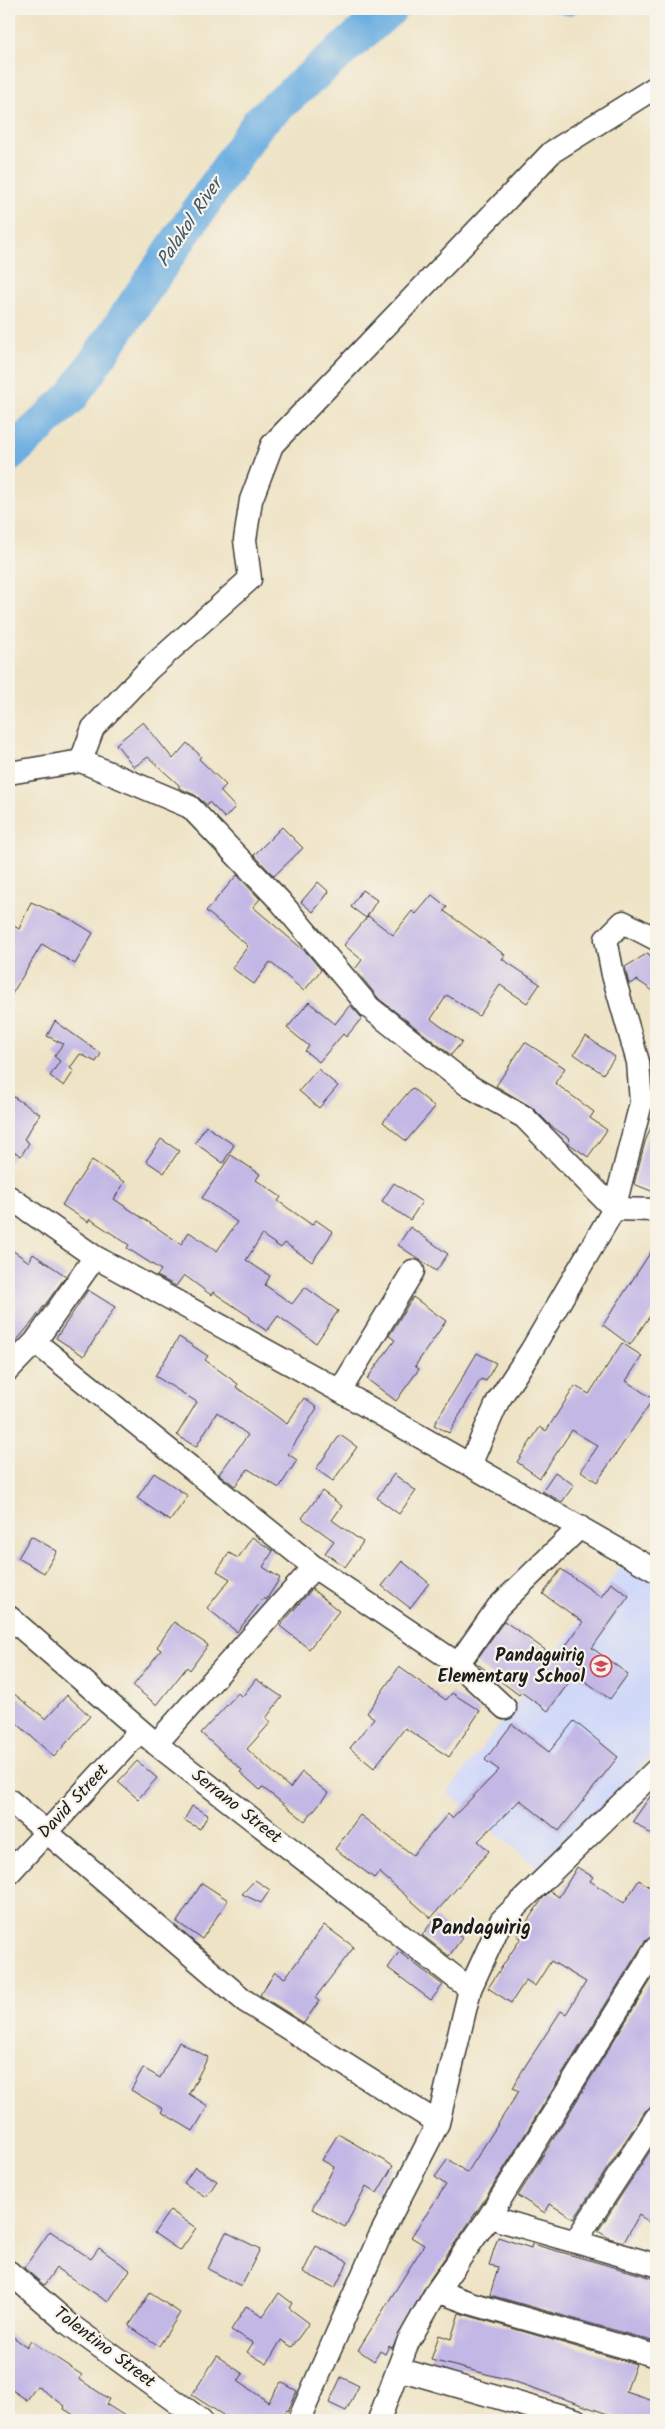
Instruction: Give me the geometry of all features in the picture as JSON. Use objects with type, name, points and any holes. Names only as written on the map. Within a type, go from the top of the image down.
[{"type":"street","points":[[81,761],[93,728],[149,669],[250,579],[245,540],[250,500],[272,445],[552,152],[656,87]]},
{"type":"street","points":[[9,773],[81,761],[190,807],[280,902],[370,1008],[469,1086],[524,1117],[614,1209],[656,1210]]},
{"type":"street","points":[[470,1465],[498,1400],[531,1351],[614,1209],[641,1102],[638,1062],[613,974],[606,939],[623,922],[656,939]]},
{"type":"street","points":[[9,1196],[95,1257],[340,1391],[656,1571]]},
{"type":"street","points":[[9,1369],[34,1342],[95,1257]]},
{"type":"street","points":[[340,1391],[413,1271]]},
{"type":"street","points":[[34,1342],[314,1567],[458,1664],[505,1708]]},
{"type":"street","points":[[458,1664],[498,1607],[580,1527]]},
{"type":"street","name":"David Street","points":[[9,1873],[46,1832],[148,1738],[314,1567]]},
{"type":"street","name":"Serrano Street","points":[[9,1617],[148,1738],[470,1988]]},
{"type":"street","points":[[299,2420],[379,2238],[438,2123],[470,1988],[501,1921],[656,1770]]},
{"type":"street","points":[[9,1800],[246,2000],[438,2123]]},
{"type":"street","points":[[378,2420],[408,2342],[437,2291],[489,2217],[656,1948]]},
{"type":"street","points":[[575,2242],[656,2118]]},
{"type":"street","points":[[489,2217],[656,2265]]},
{"type":"street","name":"Tolentino Street","points":[[9,2272],[69,2324],[201,2420]]},
{"type":"street","points":[[437,2291],[478,2305],[656,2356]]},
{"type":"street","points":[[398,2369],[576,2420]]},
{"type":"shaded area","name":"Pandaguirig Elementary School","points":[[624,1563],[656,1582],[656,1750],[541,1870],[447,1793]]},
{"type":"building","points":[[143,722],[173,759],[187,743],[201,756],[199,759],[226,785],[220,791],[235,807],[225,818],[209,802],[207,805],[195,795],[179,788],[179,785],[148,757],[134,767],[116,744]]},
{"type":"building","points":[[282,827],[303,848],[274,876],[254,855]]},
{"type":"building","points":[[237,875],[260,899],[253,907],[307,953],[321,970],[304,991],[270,962],[254,984],[232,968],[248,946],[206,911]]},
{"type":"building","points":[[318,882],[329,892],[313,912],[301,902]]},
{"type":"building","points":[[362,890],[377,900],[366,918],[351,907]]},
{"type":"building","points":[[432,895],[447,907],[444,911],[505,955],[502,959],[540,984],[527,1003],[500,985],[479,1016],[447,995],[431,1019],[462,1042],[451,1055],[379,999],[355,969],[362,960],[344,945],[368,916],[393,935],[412,911],[416,914]]},
{"type":"building","points":[[31,902],[72,920],[93,933],[75,964],[42,944],[9,999],[9,923],[19,929]]},
{"type":"building","points":[[648,953],[656,966],[656,993],[637,980],[629,984],[625,967]]},
{"type":"building","points":[[309,1002],[335,1024],[350,1005],[362,1018],[346,1037],[343,1034],[319,1062],[305,1051],[309,1046],[287,1028]]},
{"type":"building","points":[[55,1021],[101,1054],[96,1062],[80,1054],[70,1068],[74,1071],[64,1086],[50,1076],[60,1061],[54,1056],[63,1044],[47,1036]]},
{"type":"building","points":[[586,1036],[615,1057],[603,1074],[574,1054]]},
{"type":"building","points":[[525,1042],[565,1068],[555,1083],[594,1112],[590,1118],[607,1130],[588,1157],[568,1143],[570,1139],[551,1126],[533,1108],[496,1086]]},
{"type":"building","points":[[318,1069],[338,1086],[319,1108],[299,1091]]},
{"type":"building","points":[[412,1088],[435,1107],[406,1141],[383,1122]]},
{"type":"building","points":[[9,1094],[40,1114],[24,1139],[29,1143],[21,1156],[15,1152],[9,1162]]},
{"type":"building","points":[[656,1115],[656,1193],[634,1184],[645,1142]]},
{"type":"building","points":[[206,1126],[234,1145],[223,1163],[195,1143]]},
{"type":"building","points":[[161,1139],[179,1151],[164,1173],[146,1161]]},
{"type":"building","points":[[231,1155],[260,1174],[256,1180],[281,1197],[278,1201],[312,1225],[316,1220],[333,1232],[312,1262],[285,1243],[281,1248],[262,1235],[246,1260],[270,1276],[265,1285],[292,1304],[305,1287],[338,1311],[316,1343],[278,1316],[267,1331],[213,1292],[211,1295],[184,1275],[176,1286],[157,1276],[161,1270],[127,1248],[129,1245],[90,1219],[88,1222],[62,1205],[92,1160],[125,1182],[114,1199],[181,1244],[189,1232],[217,1251],[237,1222],[202,1198]]},
{"type":"building","points":[[394,1183],[422,1202],[410,1220],[382,1201]]},
{"type":"building","points":[[410,1227],[448,1254],[436,1271],[398,1245]]},
{"type":"building","points":[[656,1244],[656,1307],[630,1345],[603,1325]]},
{"type":"building","points":[[9,1248],[29,1262],[33,1254],[66,1276],[9,1350]]},
{"type":"building","points":[[88,1290],[115,1307],[84,1356],[56,1338]]},
{"type":"building","points":[[413,1297],[446,1321],[415,1366],[419,1369],[396,1401],[367,1379],[395,1340],[389,1336]]},
{"type":"building","points":[[179,1337],[208,1356],[205,1360],[238,1384],[236,1387],[287,1424],[304,1398],[317,1408],[288,1454],[297,1460],[279,1488],[248,1469],[235,1486],[219,1474],[248,1435],[217,1412],[196,1447],[177,1435],[197,1402],[155,1376]]},
{"type":"building","points":[[622,1343],[642,1356],[626,1381],[653,1399],[597,1482],[581,1471],[598,1446],[572,1430],[540,1478],[517,1462],[540,1427],[546,1431],[575,1386],[589,1394]]},
{"type":"building","points":[[477,1353],[496,1363],[486,1381],[481,1379],[449,1433],[434,1425]]},
{"type":"building","points":[[340,1435],[357,1447],[333,1481],[316,1469]]},
{"type":"building","points":[[555,1472],[574,1485],[562,1502],[542,1491]]},
{"type":"building","points":[[154,1473],[188,1496],[170,1521],[137,1498]]},
{"type":"building","points":[[394,1474],[416,1491],[399,1514],[377,1498]]},
{"type":"building","points":[[322,1491],[342,1506],[332,1520],[363,1542],[345,1567],[325,1553],[334,1541],[302,1518]]},
{"type":"building","points":[[31,1536],[57,1551],[44,1573],[18,1558]]},
{"type":"building","points":[[252,1537],[273,1551],[263,1567],[280,1578],[266,1600],[264,1598],[237,1632],[207,1608],[230,1579],[217,1571],[229,1553],[238,1558]]},
{"type":"building","points":[[402,1561],[429,1583],[410,1608],[382,1586]]},
{"type":"building","points":[[561,1569],[601,1597],[611,1583],[629,1596],[592,1648],[628,1674],[610,1699],[575,1674],[548,1711],[521,1692],[519,1695],[475,1662],[504,1621],[557,1658],[583,1622],[543,1594]]},
{"type":"building","points":[[312,1589],[339,1611],[309,1649],[280,1626]]},
{"type":"building","points":[[174,1622],[208,1645],[190,1670],[187,1667],[157,1705],[133,1686],[161,1650],[157,1647]]},
{"type":"building","points":[[399,1667],[446,1700],[452,1693],[480,1711],[449,1757],[405,1728],[374,1768],[350,1748],[374,1718],[367,1713]]},
{"type":"building","points":[[256,1679],[282,1697],[266,1718],[271,1722],[247,1749],[290,1788],[302,1772],[328,1793],[305,1821],[262,1787],[260,1790],[240,1772],[242,1770],[201,1733],[238,1693],[242,1697]]},
{"type":"building","points":[[9,1690],[46,1719],[67,1695],[90,1716],[54,1757],[9,1716]]},
{"type":"building","points":[[574,1721],[618,1757],[559,1831],[520,1800],[478,1841],[489,1851],[431,1918],[379,1872],[374,1878],[335,1849],[360,1815],[413,1855],[448,1814],[452,1818],[499,1770],[485,1760],[512,1724],[549,1752]]},
{"type":"building","points":[[137,1761],[157,1778],[138,1799],[118,1782]]},
{"type":"building","points":[[656,1788],[656,1838],[633,1821]]},
{"type":"building","points":[[192,1806],[208,1815],[200,1829],[184,1820]]},
{"type":"building","points":[[577,1867],[593,1877],[590,1881],[624,1903],[639,1880],[656,1891],[656,1935],[645,1941],[483,2202],[426,2285],[392,2348],[389,2346],[385,2354],[380,2351],[374,2361],[358,2350],[424,2245],[411,2237],[446,2185],[435,2177],[448,2159],[467,2173],[519,2091],[513,2088],[522,2071],[561,2011],[566,2014],[586,1982],[551,1961],[535,1986],[526,1980],[511,2003],[488,1988],[521,1938],[517,1936],[543,1898],[550,1891],[559,1897]]},
{"type":"building","points":[[255,1880],[270,1890],[261,1903],[242,1894]]},
{"type":"building","points":[[202,1883],[228,1900],[202,1939],[177,1922]]},
{"type":"building","points":[[435,1918],[462,1938],[449,1956],[422,1935]]},
{"type":"building","points":[[324,1925],[354,1947],[315,1998],[319,2001],[304,2023],[260,1995],[275,1972],[285,1978]]},
{"type":"building","points":[[399,1952],[443,1985],[431,2000],[388,1968]]},
{"type":"building","points":[[656,1972],[656,2105],[645,2111],[574,2219],[550,2204],[545,2213],[518,2196]]},
{"type":"building","points":[[179,2042],[208,2057],[189,2094],[208,2106],[193,2131],[161,2112],[163,2109],[131,2090],[143,2068],[160,2078]]},
{"type":"building","points":[[338,2134],[393,2166],[377,2193],[366,2186],[345,2227],[312,2209],[334,2167],[322,2160]]},
{"type":"building","points":[[656,2142],[656,2227],[639,2215],[624,2242],[609,2238],[598,2231]]},
{"type":"building","points":[[195,2167],[217,2181],[206,2197],[184,2183]]},
{"type":"building","points":[[170,2210],[196,2228],[180,2251],[154,2233]]},
{"type":"building","points":[[50,2231],[91,2259],[99,2248],[130,2270],[108,2302],[56,2268],[44,2285],[24,2268]]},
{"type":"building","points":[[226,2232],[260,2249],[241,2286],[208,2269]]},
{"type":"building","points":[[498,2237],[531,2248],[532,2244],[656,2279],[656,2342],[490,2295],[498,2267],[489,2265]]},
{"type":"building","points":[[316,2246],[348,2262],[335,2288],[303,2272]]},
{"type":"building","points":[[150,2293],[180,2313],[159,2346],[129,2326]]},
{"type":"building","points":[[279,2293],[292,2303],[289,2308],[309,2323],[292,2347],[281,2340],[267,2364],[247,2352],[253,2343],[231,2330],[246,2306],[263,2316]]},
{"type":"building","points":[[459,2313],[636,2364],[626,2392],[656,2402],[656,2420],[625,2420],[510,2380],[431,2360],[439,2335],[451,2339]]},
{"type":"building","points":[[9,2334],[27,2347],[31,2341],[82,2375],[79,2379],[109,2399],[106,2404],[131,2420],[82,2420],[64,2409],[65,2406],[37,2386],[27,2400],[9,2388]]},
{"type":"building","points":[[217,2356],[243,2374],[238,2381],[268,2402],[281,2382],[297,2391],[288,2411],[286,2410],[279,2420],[219,2420],[223,2415],[192,2395]]},
{"type":"building","points":[[341,2377],[359,2386],[346,2411],[329,2403]]},
{"type":"waterway","name":"Palakol River","points":[[9,455],[72,396],[259,122],[390,9]]},
{"type":"waterway","points":[[556,9],[569,13],[577,9]]},
{"type":"place","name":"Pandaguirig Elementary School","points":[[601,1666]]},
{"type":"district","name":"Pandaguirig","points":[[481,1929]]}]
